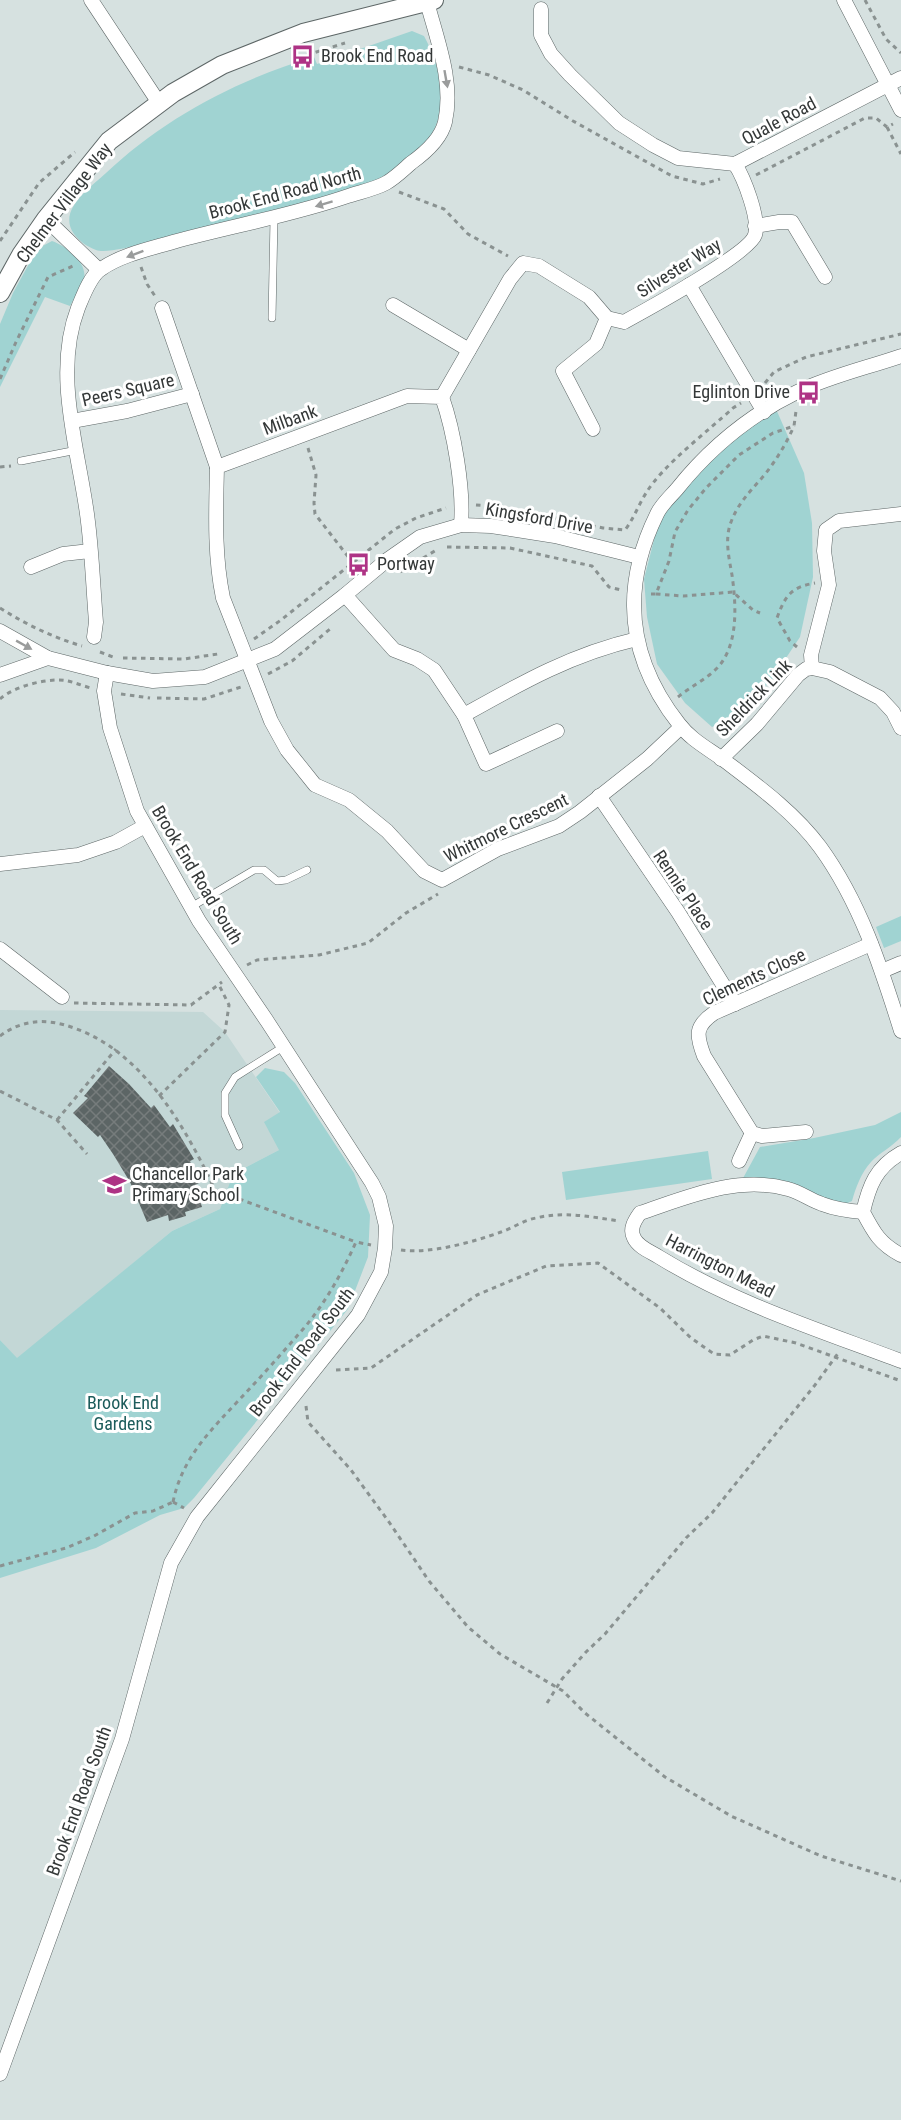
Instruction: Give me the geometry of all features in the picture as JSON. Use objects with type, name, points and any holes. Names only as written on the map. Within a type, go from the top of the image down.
[{"type":"street","points":[[91,0],[159,104]]},
{"type":"street","points":[[844,0],[900,115]]},
{"type":"street","name":"Chelmer Village Way","points":[[0,293],[21,255],[46,219],[109,141],[173,93],[222,65],[303,33],[431,1]]},
{"type":"street","name":"Brook End Road North","points":[[99,270],[136,252],[205,233],[274,219],[386,183],[422,156],[436,140],[444,123],[448,92],[431,1]]},
{"type":"street","name":"Quale Road","points":[[541,9],[541,35],[551,54],[590,97],[619,123],[678,158],[735,164],[901,78]]},
{"type":"street","points":[[735,164],[744,178],[754,210],[755,226],[792,222],[825,277]]},
{"type":"street","points":[[46,219],[99,270],[78,308],[71,335],[68,374],[72,421],[88,521],[96,622],[94,637]]},
{"type":"street","name":"Silvester Way","points":[[607,318],[624,322],[689,285],[747,246],[756,234],[755,226]]},
{"type":"street","points":[[461,525],[463,504],[449,416],[442,397],[510,279],[524,263],[539,266],[589,297],[607,318],[596,344],[563,371],[593,429]]},
{"type":"street","points":[[689,285],[764,412]]},
{"type":"street","points":[[393,305],[469,350]]},
{"type":"street","name":"Peers Square","points":[[162,308],[217,467]]},
{"type":"street","points":[[901,356],[830,378],[796,393],[735,430],[696,466],[658,512],[639,557],[633,616],[636,639],[648,677],[681,727],[695,742],[752,782],[790,814],[819,845],[842,880],[863,921],[901,1031]]},
{"type":"street","name":"Peers Square","points":[[72,421],[127,411],[192,394]]},
{"type":"street","name":"Milbank","points":[[217,467],[407,396],[442,397]]},
{"type":"street","points":[[217,467],[218,578],[223,598],[247,661]]},
{"type":"street","points":[[812,661],[829,585],[824,551],[826,530],[839,521],[901,514]]},
{"type":"street","name":"Kingsford Drive","points":[[0,632],[48,658],[107,673],[153,681],[205,677],[275,649],[387,560],[420,537],[461,525],[491,526],[555,536],[639,557]]},
{"type":"street","points":[[31,567],[63,554],[90,551]]},
{"type":"street","points":[[345,595],[394,650],[417,659],[434,670],[464,715],[486,764],[556,731]]},
{"type":"street","points":[[464,715],[579,656],[606,646],[636,639]]},
{"type":"street","points":[[0,675],[48,658]]},
{"type":"street","name":"Whitmore Crescent","points":[[247,661],[271,721],[287,750],[315,785],[349,800],[387,831],[424,872],[442,880],[498,849],[559,826],[646,759],[681,727]]},
{"type":"street","name":"Sheldrick Link","points":[[721,759],[757,724],[812,661],[880,698],[893,712],[901,728]]},
{"type":"street","name":"Brook End Road South","points":[[0,2074],[122,1739],[171,1563],[197,1517],[358,1315],[381,1272],[385,1248],[386,1226],[376,1190],[191,908],[137,811],[110,728],[104,691],[107,673]]},
{"type":"street","name":"Rennie Place","points":[[599,796],[678,912],[735,1004]]},
{"type":"street","points":[[0,864],[78,855],[116,842],[145,826]]},
{"type":"street","name":"Clements Close","points":[[752,1133],[704,1056],[698,1031],[705,1020],[714,1013],[871,944]]},
{"type":"street","points":[[0,949],[62,997]]},
{"type":"street","points":[[882,971],[901,963]]},
{"type":"street","points":[[739,1161],[752,1133],[762,1136],[806,1132]]},
{"type":"street","points":[[901,1153],[878,1172],[869,1187],[862,1212],[877,1238],[901,1255]]},
{"type":"street","name":"Harrington Mead","points":[[862,1212],[842,1210],[822,1204],[788,1189],[752,1184],[710,1189],[640,1213],[633,1223],[632,1236],[638,1244],[677,1268],[761,1308],[901,1361]]},
{"type":"lane","points":[[272,318],[274,219]]},
{"type":"lane","points":[[21,461],[77,450]]},
{"type":"lane","points":[[191,908],[254,870],[264,870],[277,881],[286,880],[307,870]]},
{"type":"lane","points":[[239,1146],[225,1115],[225,1093],[235,1077],[283,1047]]},
{"type":"path","points":[[865,0],[886,39],[901,53]]},
{"type":"path","points":[[307,55],[348,42]]},
{"type":"path","points":[[887,127],[900,115]]},
{"type":"path","points":[[866,117],[876,118],[887,127],[901,154]]},
{"type":"path","points":[[386,183],[402,194],[444,208],[468,234],[524,263]]},
{"type":"path","points":[[136,252],[147,284],[162,308]]},
{"type":"path","points":[[0,379],[48,277],[79,264],[86,257]]},
{"type":"path","points":[[666,707],[717,668],[727,654],[734,621],[733,592],[727,550],[729,527],[738,506],[772,464],[794,426],[796,410]]},
{"type":"path","points":[[656,594],[669,561],[675,532],[688,510],[706,488],[740,455],[773,432],[794,426]]},
{"type":"path","points":[[304,435],[316,475],[315,514],[353,563]]},
{"type":"path","points":[[398,573],[442,547],[510,548],[592,566],[609,587],[634,593],[683,596],[733,592],[753,610],[760,613]]},
{"type":"path","points":[[812,661],[790,641],[777,618],[781,605],[794,589],[816,583],[829,585]]},
{"type":"path","points":[[0,699],[6,693],[27,684],[66,680],[137,698],[204,699],[233,688],[256,683],[292,661],[355,607]]},
{"type":"path","points":[[159,1096],[225,1032],[229,1005],[219,985]]},
{"type":"path","points":[[0,1036],[8,1030],[34,1021],[62,1024],[88,1033],[116,1049],[152,1086],[174,1114],[198,1153],[215,1190],[356,1242],[411,1252],[440,1249],[500,1232],[535,1218],[566,1214],[633,1223]]},
{"type":"path","points":[[57,1120],[116,1049]]},
{"type":"path","points":[[0,1091],[57,1120],[87,1154]]},
{"type":"path","points":[[0,1566],[66,1548],[135,1514],[153,1511],[173,1502],[184,1467],[194,1450],[304,1328],[327,1299],[356,1242]]},
{"type":"path","points":[[328,1377],[336,1370],[371,1368],[477,1295],[546,1266],[598,1263],[660,1308],[691,1338],[714,1354],[730,1355],[763,1336],[796,1343],[901,1381]]},
{"type":"path","points":[[547,1703],[557,1687],[686,1538],[712,1513],[835,1358],[845,1340]]},
{"type":"path","points":[[307,1402],[308,1422],[351,1470],[429,1581],[468,1627],[500,1654],[557,1687],[585,1713],[665,1777],[731,1816],[821,1856],[901,1881]]},
{"type":"shaded area","name":"Chancellor Park Primary School","points":[[0,1010],[203,1012],[225,1032],[280,1113],[279,1150],[233,1174],[220,1209],[172,1231],[17,1359],[0,1340]]},
{"type":"green space","points":[[412,31],[424,36],[435,61],[441,87],[439,114],[436,127],[429,139],[411,159],[386,175],[322,201],[115,250],[96,250],[84,244],[74,234],[70,225],[70,216],[78,200],[128,153],[177,118],[230,89],[286,66],[314,57],[317,64]]},
{"type":"green space","points":[[52,241],[69,251],[79,261],[83,267],[83,283],[70,306],[45,297],[0,387],[0,324],[13,293],[37,249]]},
{"type":"green space","points":[[776,409],[804,473],[812,523],[813,577],[800,637],[772,679],[738,717],[712,727],[685,703],[657,664],[647,617],[644,579],[658,524],[678,490],[712,456]]},
{"type":"green space","points":[[901,916],[901,941],[884,948],[876,927]]},
{"type":"green space","name":"Brook End Gardens","points":[[265,1068],[284,1072],[295,1083],[354,1173],[370,1215],[368,1257],[348,1309],[184,1508],[160,1515],[96,1548],[0,1578],[0,1340],[17,1358],[172,1231],[220,1209],[233,1174],[279,1150],[264,1122],[280,1112],[256,1077]]},
{"type":"green space","points":[[901,1112],[901,1137],[871,1162],[859,1180],[852,1201],[843,1205],[742,1180],[760,1147],[875,1125]]},
{"type":"green space","points":[[708,1151],[712,1179],[566,1200],[562,1172]]},
{"type":"building","points":[[109,1066],[151,1108],[154,1105],[170,1127],[173,1124],[194,1159],[190,1161],[199,1183],[195,1185],[202,1207],[185,1212],[186,1216],[169,1221],[168,1215],[147,1222],[130,1182],[113,1154],[100,1135],[98,1137],[73,1113],[88,1098],[84,1096]]},
{"type":"place","name":"Brook End Road","points":[[303,56]]},
{"type":"place","name":"Eglinton Drive","points":[[808,392]]},
{"type":"place","name":"Portway","points":[[359,564]]},
{"type":"place","name":"Chancellor Park Primary School","points":[[114,1184]]}]
